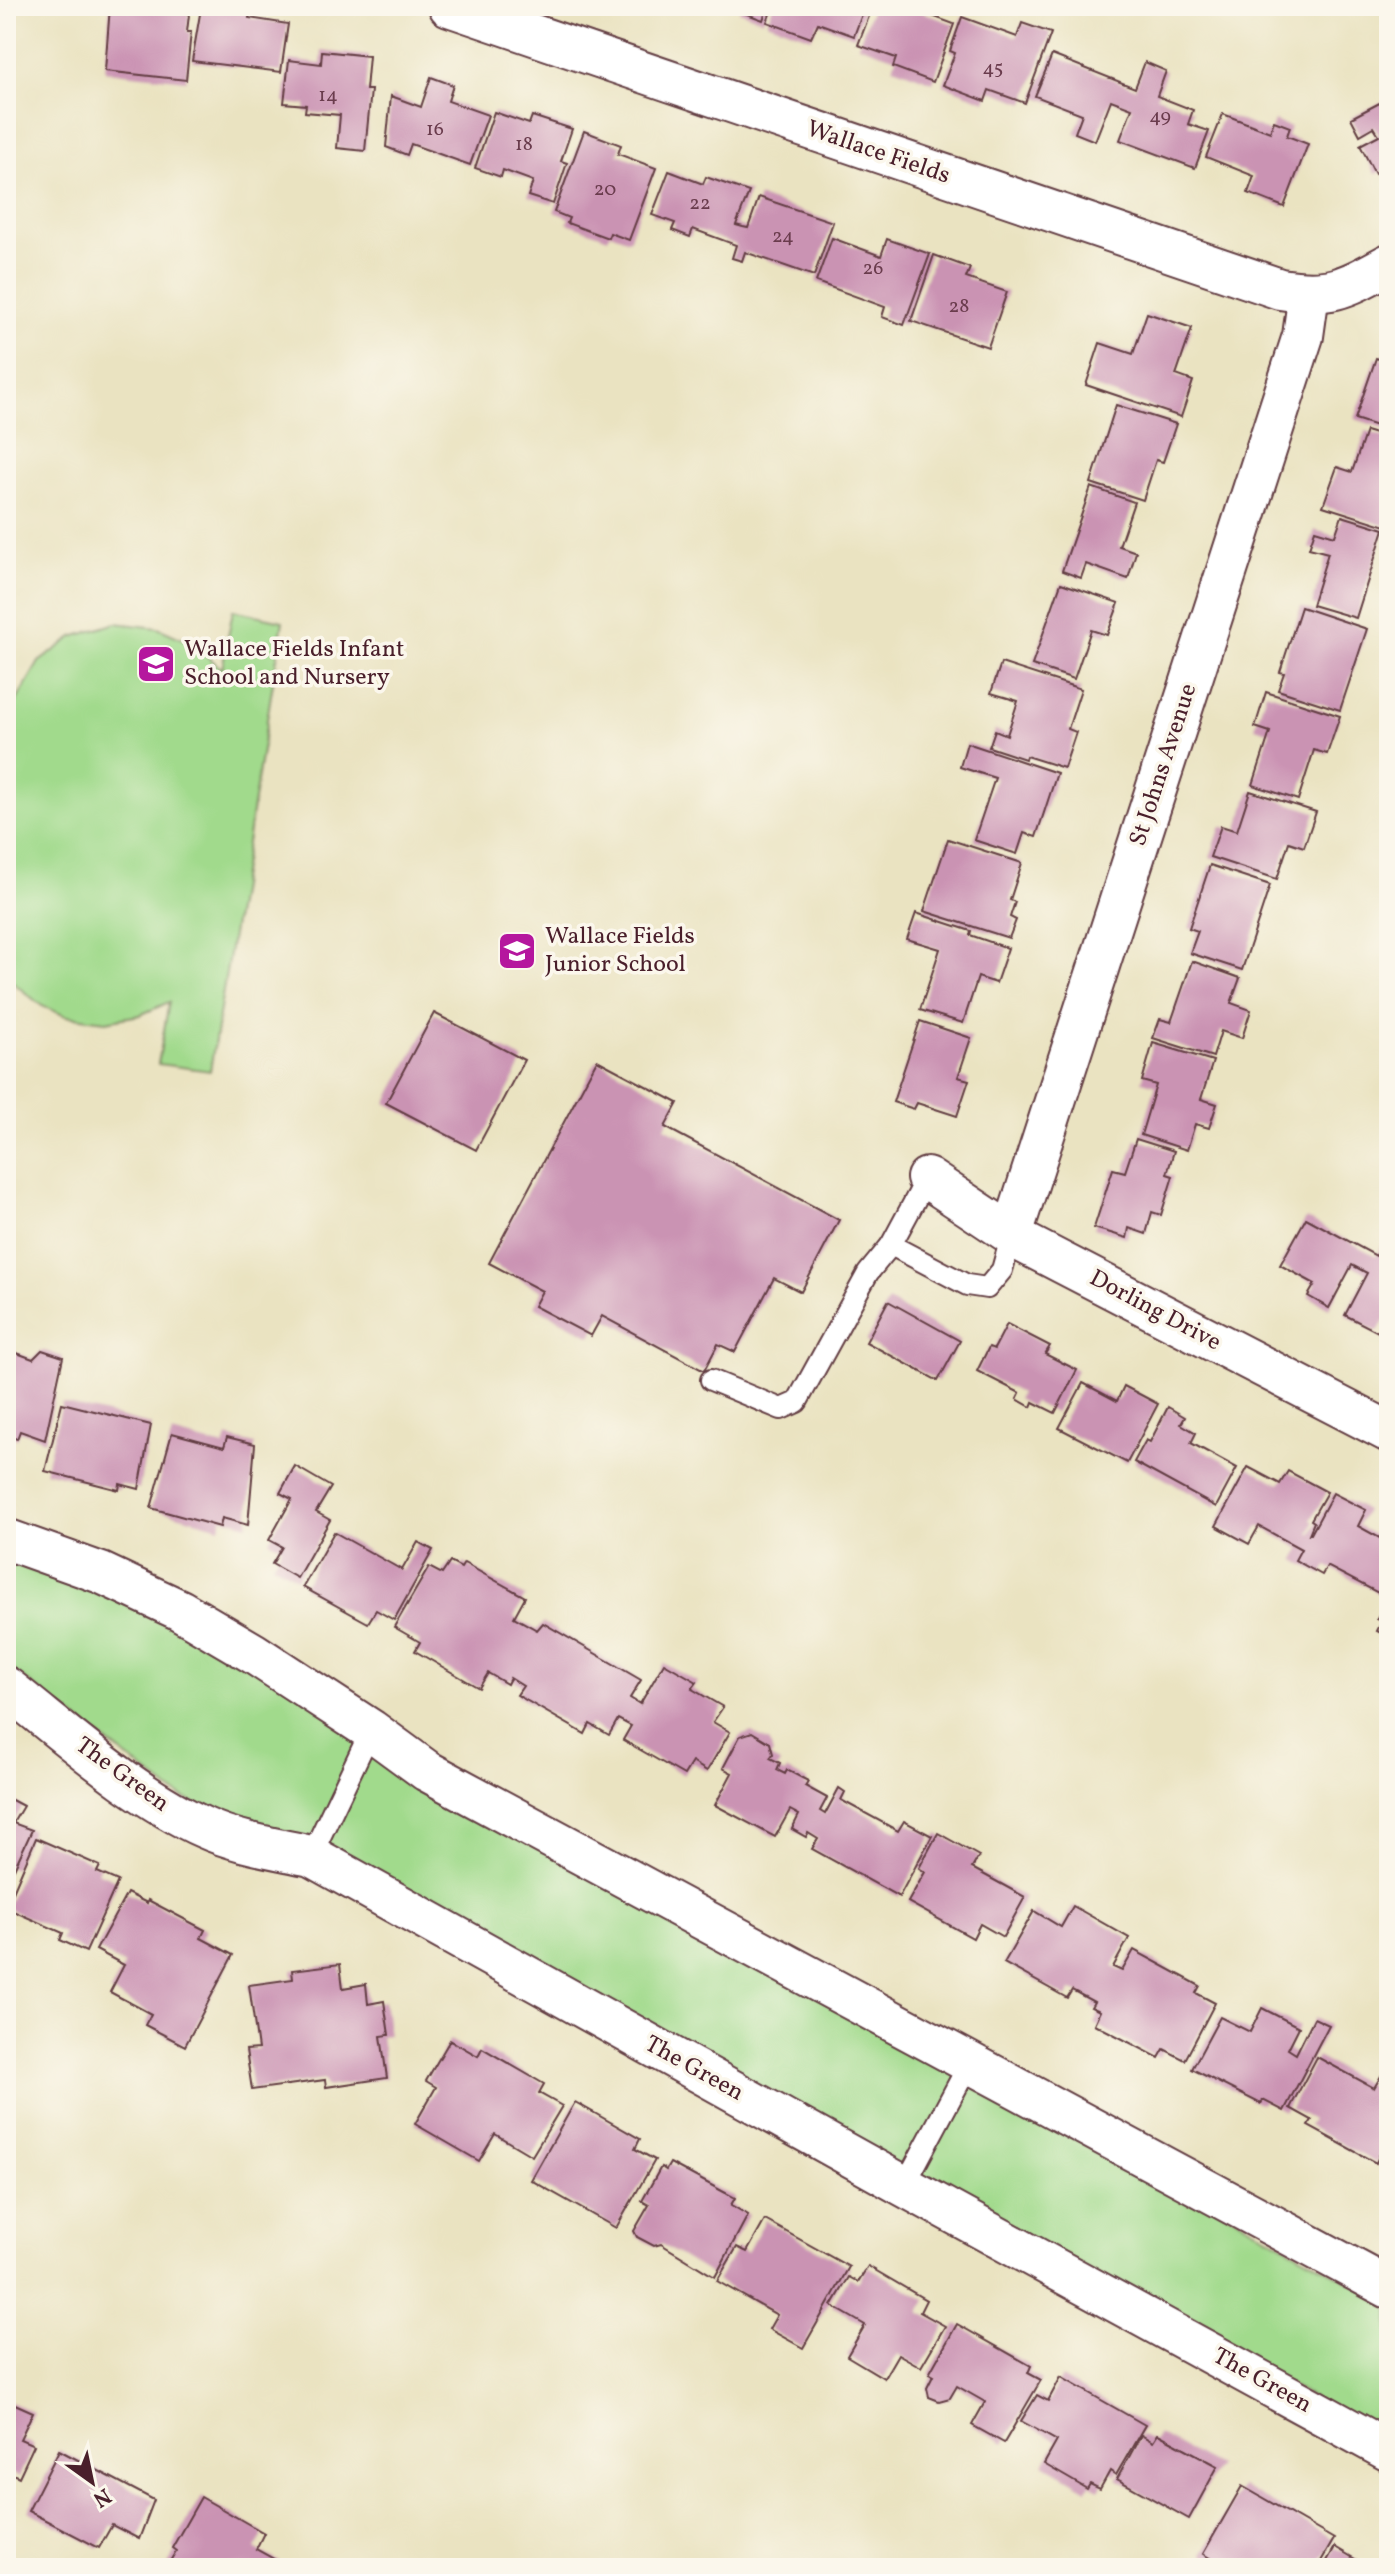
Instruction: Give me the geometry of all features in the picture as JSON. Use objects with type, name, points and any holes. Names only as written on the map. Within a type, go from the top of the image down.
[{"type":"street","name":"Wallace Fields","points":[[449,6],[1252,280],[1280,289],[1309,293]]},
{"type":"street","points":[[1309,293],[1328,292],[1350,285],[1389,264]]},
{"type":"street","name":"St Johns Avenue","points":[[1012,1234],[1303,336],[1309,293]]},
{"type":"street","name":"Dorling Drive","points":[[927,1178],[1026,1244],[1389,1432]]},
{"type":"street","points":[[6,1539],[101,1573],[180,1610],[253,1653],[371,1730],[427,1771],[1389,2288]]},
{"type":"street","name":"The Green","points":[[6,1687],[163,1808],[241,1841],[311,1856],[1389,2451]]},
{"type":"lane","points":[[711,1380],[781,1409],[797,1402],[868,1273],[891,1245],[927,1178]]},
{"type":"lane","points":[[891,1245],[967,1285],[987,1288],[1002,1270],[1012,1234]]},
{"type":"lane","points":[[311,1856],[371,1730]]},
{"type":"lane","points":[[904,2186],[969,2064]]},
{"type":"green space","points":[[233,610],[283,621],[210,1071],[158,1064],[169,1002],[140,1015],[106,1021],[66,1016],[42,1006],[6,977],[6,729],[8,716],[39,662],[73,637],[116,623],[158,628],[192,643],[222,669]]},
{"type":"green space","points":[[6,1553],[172,1621],[1389,2304],[1389,2438],[171,1791],[6,1665]]},
{"type":"building","points":[[110,6],[190,6],[187,32],[191,32],[186,80],[105,71]]},
{"type":"building","points":[[740,6],[768,6],[763,20],[739,11]]},
{"type":"building","points":[[773,6],[865,6],[854,36],[818,23],[811,38],[767,22]]},
{"type":"building","points":[[873,6],[905,6],[954,24],[933,82],[893,67],[896,58],[858,45]]},
{"type":"building","points":[[201,8],[250,11],[249,18],[288,24],[281,72],[192,61]]},
{"type":"building","points":[[962,17],[1017,37],[1022,23],[1051,33],[1025,103],[989,90],[985,101],[943,85],[955,53],[950,51]]},
{"type":"building","points":[[322,51],[369,56],[366,90],[371,90],[365,151],[337,148],[340,115],[305,112],[306,105],[284,103],[289,60],[321,64]]},
{"type":"building","points":[[1052,55],[1135,88],[1145,62],[1166,71],[1157,96],[1193,110],[1188,124],[1209,131],[1195,168],[1120,140],[1132,108],[1111,100],[1095,141],[1075,133],[1082,114],[1035,96]]},
{"type":"building","points":[[431,77],[453,85],[448,101],[488,115],[470,165],[411,144],[407,155],[386,147],[391,96],[421,107]]},
{"type":"building","points":[[1389,98],[1389,167],[1375,174],[1360,145],[1379,135],[1374,127],[1360,135],[1351,118]]},
{"type":"building","points":[[494,112],[529,124],[532,116],[572,129],[561,161],[567,163],[553,204],[528,196],[533,181],[503,170],[501,177],[475,168]]},
{"type":"building","points":[[1223,114],[1270,132],[1274,121],[1290,127],[1287,136],[1308,144],[1284,207],[1248,193],[1254,176],[1206,157]]},
{"type":"building","points":[[584,131],[621,145],[618,154],[656,168],[629,240],[610,233],[608,238],[567,223],[569,218],[554,212]]},
{"type":"building","points":[[669,171],[703,184],[706,177],[749,192],[736,225],[748,228],[759,197],[833,222],[814,276],[745,252],[742,261],[732,258],[736,245],[693,229],[690,237],[672,230],[675,223],[652,215]]},
{"type":"building","points":[[832,238],[881,256],[887,239],[930,254],[904,325],[882,317],[885,307],[816,282]]},
{"type":"building","points":[[934,255],[970,268],[966,278],[1007,292],[988,347],[911,321]]},
{"type":"building","points":[[1147,313],[1192,328],[1176,375],[1193,381],[1181,417],[1086,385],[1100,343],[1133,354]]},
{"type":"building","points":[[1389,342],[1389,430],[1355,419],[1376,358],[1382,360]]},
{"type":"building","points":[[1116,405],[1176,424],[1163,462],[1156,460],[1143,500],[1091,483]]},
{"type":"building","points":[[1366,431],[1389,438],[1389,527],[1323,506],[1337,467],[1352,472]]},
{"type":"building","points":[[1091,487],[1134,502],[1119,546],[1136,552],[1128,579],[1086,564],[1081,578],[1062,571]]},
{"type":"building","points":[[1342,516],[1384,529],[1356,618],[1312,605],[1328,553],[1309,548],[1315,530],[1335,536]]},
{"type":"building","points":[[1061,583],[1119,603],[1107,635],[1091,630],[1074,679],[1032,665]]},
{"type":"building","points":[[1301,607],[1367,629],[1340,710],[1278,690],[1284,673],[1280,672]]},
{"type":"building","points":[[1001,663],[1081,689],[1068,729],[1076,732],[1064,768],[989,747],[995,730],[1007,735],[1018,701],[991,693]]},
{"type":"building","points":[[1266,692],[1340,716],[1327,754],[1314,750],[1298,800],[1253,785],[1270,732],[1255,727]]},
{"type":"building","points":[[967,743],[1057,773],[1036,837],[1024,833],[1017,854],[974,840],[995,778],[960,767]]},
{"type":"building","points":[[1250,791],[1316,812],[1304,847],[1289,842],[1277,879],[1210,857],[1221,826],[1237,831]]},
{"type":"building","points":[[948,839],[1022,863],[1010,900],[1015,902],[1010,917],[1016,920],[1009,938],[924,911]]},
{"type":"building","points":[[1210,865],[1270,885],[1242,970],[1190,953],[1198,931],[1189,928]]},
{"type":"building","points":[[916,913],[971,931],[970,935],[1008,948],[996,983],[978,977],[963,1023],[920,1010],[940,949],[907,939]]},
{"type":"building","points":[[1192,961],[1240,978],[1231,1003],[1251,1010],[1242,1038],[1221,1031],[1213,1057],[1153,1038],[1160,1019],[1171,1022]]},
{"type":"building","points":[[434,1013],[524,1060],[476,1150],[386,1103]]},
{"type":"building","points":[[920,1021],[971,1038],[958,1077],[969,1080],[957,1116],[917,1103],[914,1109],[893,1102]]},
{"type":"building","points":[[1153,1043],[1213,1061],[1201,1099],[1217,1104],[1209,1128],[1195,1124],[1187,1150],[1141,1135],[1156,1085],[1142,1081]]},
{"type":"building","points":[[597,1060],[678,1103],[665,1127],[839,1220],[801,1292],[774,1278],[735,1352],[718,1344],[704,1371],[602,1316],[591,1336],[534,1306],[542,1291],[489,1263]]},
{"type":"building","points":[[1136,1139],[1174,1151],[1167,1174],[1173,1176],[1161,1215],[1152,1212],[1146,1234],[1129,1228],[1127,1238],[1094,1228],[1113,1169],[1125,1172]]},
{"type":"building","points":[[1306,1218],[1376,1256],[1389,1234],[1389,1321],[1385,1319],[1378,1332],[1345,1315],[1367,1273],[1352,1265],[1329,1308],[1308,1296],[1315,1284],[1280,1265]]},
{"type":"building","points":[[888,1301],[960,1341],[938,1381],[866,1342]]},
{"type":"building","points":[[1007,1324],[1050,1346],[1045,1354],[1077,1370],[1055,1413],[1033,1402],[1031,1407],[1017,1399],[1020,1393],[977,1371],[989,1347],[994,1349]]},
{"type":"building","points":[[6,1349],[33,1359],[42,1350],[63,1357],[45,1440],[20,1431],[17,1439],[6,1435]]},
{"type":"building","points":[[1083,1383],[1117,1401],[1124,1386],[1158,1404],[1127,1463],[1059,1428]]},
{"type":"building","points":[[62,1403],[151,1425],[139,1489],[120,1484],[119,1490],[45,1471]]},
{"type":"building","points":[[1168,1407],[1185,1417],[1181,1424],[1196,1433],[1191,1443],[1237,1468],[1216,1507],[1134,1462],[1146,1440],[1150,1442]]},
{"type":"building","points":[[172,1433],[224,1447],[227,1437],[255,1444],[248,1525],[222,1518],[220,1527],[151,1508]]},
{"type":"building","points":[[295,1466],[331,1487],[316,1512],[330,1520],[297,1578],[272,1564],[282,1547],[269,1540],[292,1499],[280,1493]]},
{"type":"building","points":[[1248,1467],[1280,1484],[1288,1471],[1327,1492],[1311,1520],[1314,1522],[1309,1534],[1333,1493],[1366,1510],[1358,1526],[1389,1543],[1389,1583],[1382,1595],[1327,1566],[1322,1575],[1295,1560],[1301,1549],[1259,1526],[1249,1544],[1216,1526]]},
{"type":"building","points":[[334,1532],[402,1570],[418,1542],[433,1550],[394,1620],[376,1610],[368,1623],[303,1587]]},
{"type":"building","points":[[450,1562],[461,1568],[464,1563],[525,1597],[514,1617],[537,1630],[543,1623],[641,1680],[630,1698],[640,1704],[664,1663],[697,1682],[692,1689],[723,1707],[713,1722],[730,1732],[707,1771],[692,1762],[684,1775],[623,1740],[631,1726],[618,1719],[609,1735],[590,1724],[585,1734],[517,1695],[523,1686],[510,1678],[507,1684],[488,1673],[479,1688],[415,1651],[420,1642],[394,1627],[429,1567],[442,1574]]},
{"type":"building","points":[[1389,1597],[1389,1637],[1377,1631],[1382,1621],[1377,1619]]},
{"type":"building","points":[[752,1732],[770,1743],[773,1754],[770,1758],[780,1763],[777,1770],[785,1774],[787,1770],[808,1781],[805,1786],[827,1798],[820,1811],[825,1814],[839,1788],[845,1792],[841,1800],[898,1831],[904,1821],[932,1836],[899,1897],[812,1849],[818,1839],[808,1833],[806,1837],[792,1829],[799,1815],[790,1810],[775,1837],[715,1805],[732,1773],[723,1768],[740,1736]]},
{"type":"building","points":[[6,1797],[23,1806],[13,1823],[32,1830],[14,1869],[6,1866]]},
{"type":"building","points":[[938,1833],[979,1856],[972,1868],[1025,1897],[1003,1937],[980,1924],[973,1938],[908,1902],[925,1872],[919,1868]]},
{"type":"building","points":[[36,1838],[100,1866],[97,1872],[118,1881],[86,1952],[60,1940],[63,1933],[6,1908]]},
{"type":"building","points":[[127,1893],[147,1903],[148,1900],[205,1930],[201,1938],[233,1955],[185,2046],[145,2025],[151,2014],[110,1992],[124,1965],[96,1950]]},
{"type":"building","points":[[1073,1906],[1129,1938],[1113,1967],[1122,1971],[1134,1950],[1200,1986],[1196,1993],[1215,2003],[1185,2060],[1164,2049],[1159,2058],[1094,2024],[1100,2011],[1091,2007],[1094,2002],[1072,1990],[1067,1998],[1004,1963],[1034,1911],[1061,1927]]},
{"type":"building","points":[[340,1964],[343,1988],[366,1984],[368,2004],[384,2001],[389,2035],[381,2036],[387,2078],[326,2087],[325,2080],[252,2090],[246,2050],[258,2049],[249,1985],[293,1979],[292,1970]]},
{"type":"building","points":[[1262,2008],[1299,2027],[1288,2049],[1296,2054],[1314,2018],[1329,2025],[1284,2111],[1263,2100],[1261,2104],[1192,2069],[1220,2017],[1250,2032]]},
{"type":"building","points":[[450,2040],[478,2056],[482,2048],[544,2084],[539,2093],[562,2106],[532,2156],[495,2134],[479,2161],[415,2124],[436,2087],[426,2081]]},
{"type":"building","points":[[1317,2057],[1374,2088],[1384,2071],[1389,2074],[1389,2159],[1380,2154],[1376,2163],[1308,2126],[1312,2120],[1290,2108]]},
{"type":"building","points":[[575,2102],[640,2139],[635,2149],[655,2160],[616,2228],[531,2180]]},
{"type":"building","points":[[670,2163],[735,2198],[731,2205],[748,2215],[715,2277],[661,2244],[654,2246],[637,2237],[634,2231],[649,2205],[642,2201],[661,2167],[666,2170]]},
{"type":"building","points":[[765,2220],[849,2267],[803,2348],[769,2329],[777,2315],[717,2281],[737,2247],[747,2252]]},
{"type":"building","points":[[868,2266],[926,2300],[920,2312],[945,2326],[921,2367],[898,2354],[884,2378],[847,2356],[865,2325],[832,2306],[849,2277],[858,2282]]},
{"type":"building","points":[[957,2324],[1031,2366],[1028,2373],[1041,2380],[1004,2443],[972,2425],[985,2402],[957,2386],[950,2398],[939,2401],[929,2397],[927,2388],[933,2376],[929,2374]]},
{"type":"building","points":[[1061,2377],[1145,2425],[1116,2475],[1110,2471],[1100,2489],[1090,2484],[1087,2489],[1044,2464],[1057,2441],[1021,2421],[1037,2395],[1048,2401]]},
{"type":"building","points":[[6,2400],[33,2412],[20,2439],[34,2445],[19,2477],[6,2471]]},
{"type":"building","points":[[1158,2434],[1218,2466],[1189,2519],[1117,2479],[1141,2435],[1153,2442]]},
{"type":"building","points":[[59,2450],[154,2500],[139,2539],[112,2525],[99,2548],[28,2511]]},
{"type":"building","points":[[1242,2486],[1334,2539],[1317,2568],[1216,2568],[1218,2563],[1203,2554]]},
{"type":"building","points":[[201,2497],[264,2533],[256,2549],[290,2568],[166,2568],[176,2551],[172,2548]]},
{"type":"building","points":[[1335,2547],[1370,2568],[1323,2568]]},
{"type":"place","name":"Wallace Fields Infant School and Nursery","points":[[156,664]]},
{"type":"place","name":"Wallace Fields Junior School","points":[[517,951]]}]
